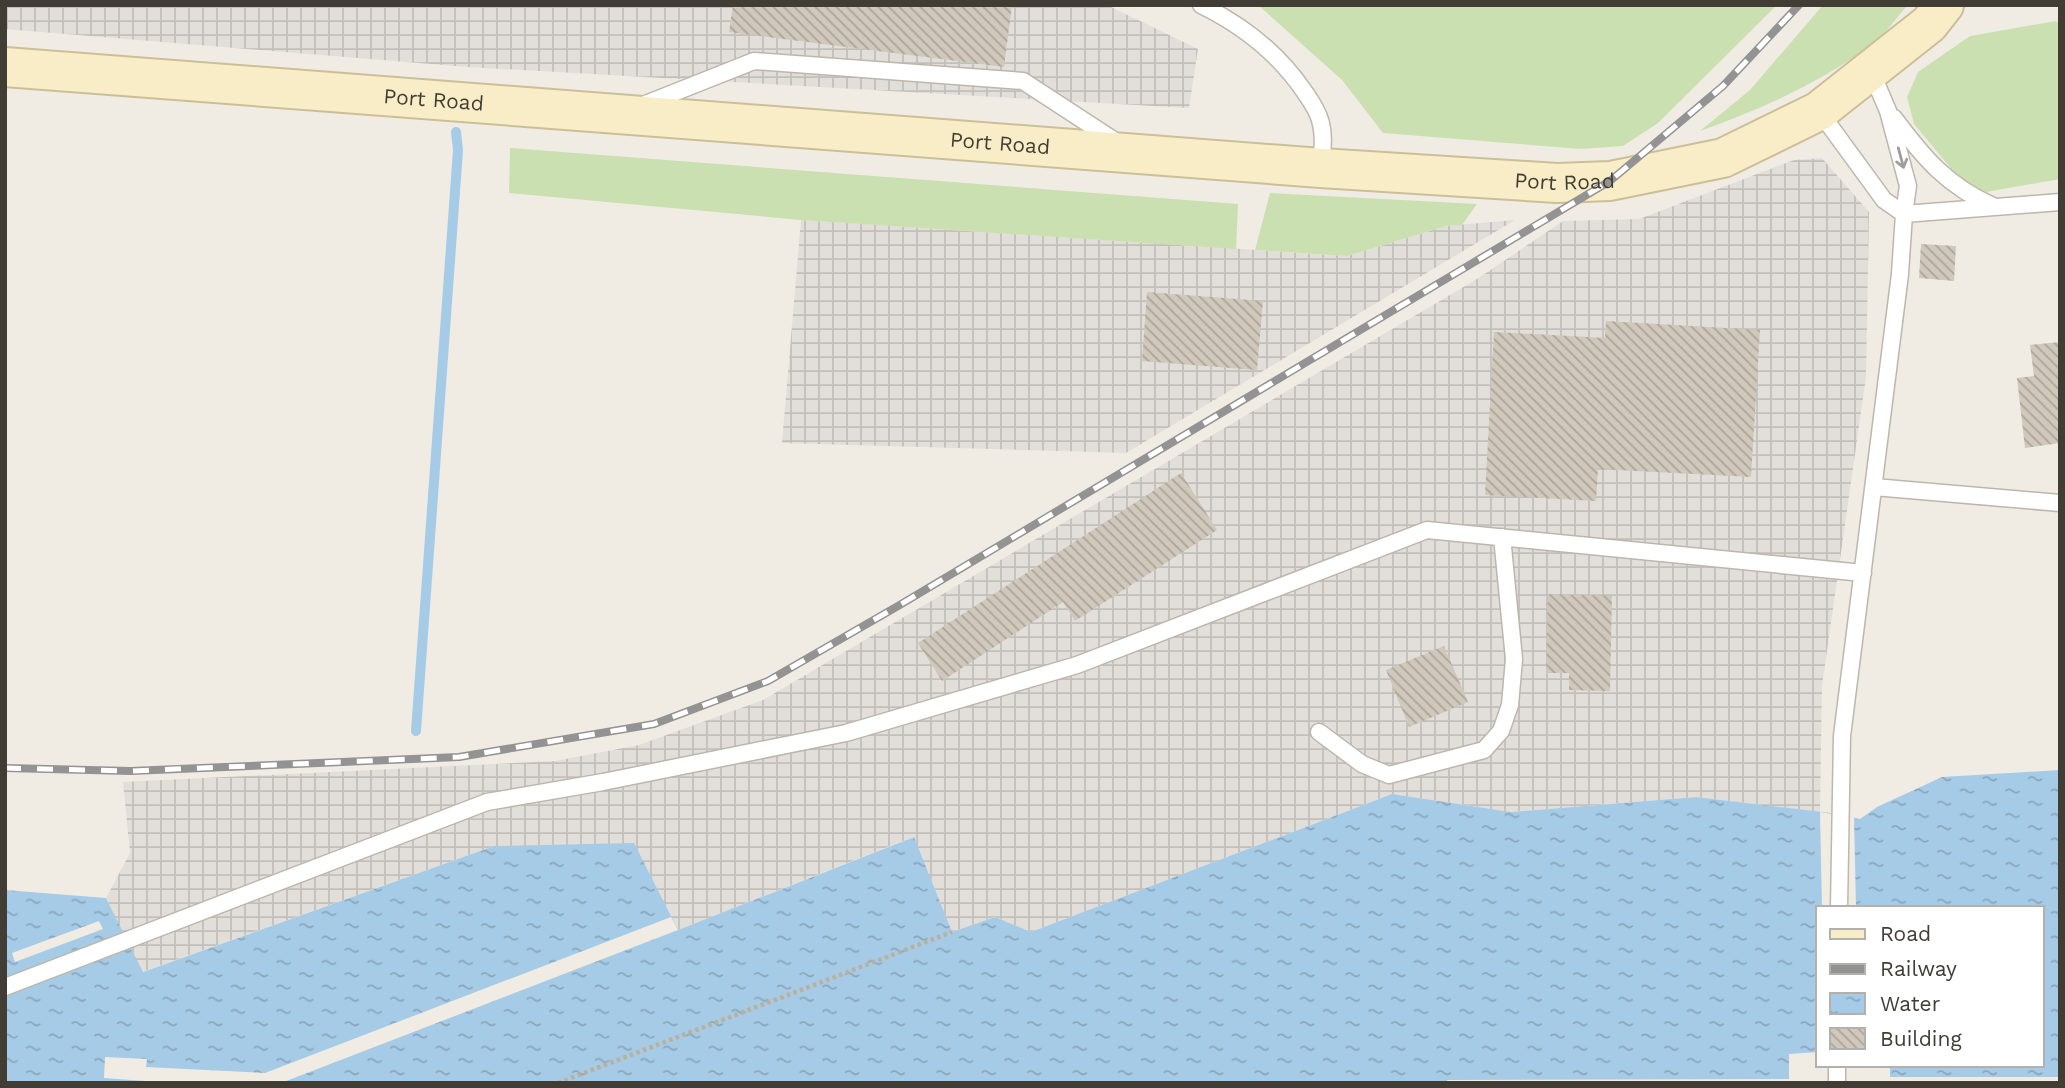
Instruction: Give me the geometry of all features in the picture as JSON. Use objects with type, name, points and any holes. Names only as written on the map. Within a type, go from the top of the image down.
[{"type":"main road","name":"Port Road","points":[[5,66],[1133,154],[1556,183],[1611,181],[1723,158],[1819,111],[1929,24],[1944,5]]},
{"type":"lane","points":[[1201,5],[1246,32],[1273,53],[1294,77],[1319,116],[1323,134],[1321,168]]},
{"type":"lane","points":[[621,114],[754,61],[1023,81],[1133,154]]},
{"type":"lane","points":[[1839,906],[1842,736],[1900,274],[1908,186],[1888,111],[1871,71]]},
{"type":"lane","points":[[1819,111],[1884,200],[1904,214],[2060,202]]},
{"type":"lane","points":[[1888,111],[1926,161],[1954,185],[1995,207]]},
{"type":"lane","points":[[1874,487],[2060,503]]},
{"type":"lane","points":[[5,986],[487,802],[617,779],[859,729],[1077,665],[1427,530],[1863,573]]},
{"type":"lane","points":[[1319,732],[1362,764],[1389,775],[1484,750],[1501,731],[1510,705],[1514,659],[1502,537]]},
{"type":"path","points":[[558,1083],[952,932]]},
{"type":"shaded area","points":[[5,5],[1107,5],[1198,49],[1189,108],[467,67],[5,29]]},
{"type":"shaded area","points":[[1822,158],[1869,212],[1866,377],[1822,686],[1820,812],[1696,797],[1511,812],[1392,794],[1031,932],[995,917],[952,932],[913,837],[678,930],[494,846],[142,972],[106,898],[130,853],[123,782],[555,761],[639,745],[763,700],[1477,279],[1563,221],[1639,219],[1794,160]]},
{"type":"shaded area","points":[[801,220],[1347,256],[1446,226],[1515,220],[1126,453],[782,443]]},
{"type":"green space","points":[[1258,5],[1777,5],[1658,123],[1623,146],[1580,149],[1383,133],[1342,80]]},
{"type":"green space","points":[[1823,5],[1908,5],[1876,41],[1831,72],[1767,105],[1700,131],[1750,90]]},
{"type":"green space","points":[[2056,21],[2060,24],[2060,179],[1986,192],[1964,184],[1914,124],[1907,97],[1918,72],[1970,36]]},
{"type":"green space","points":[[510,148],[1238,204],[1236,249],[801,220],[509,193]]},
{"type":"green space","points":[[1270,193],[1477,204],[1462,225],[1446,226],[1347,256],[1255,250]]},
{"type":"water","points":[[2060,770],[2060,1083],[5,1083],[5,890],[106,898],[143,972],[494,846],[634,843],[678,930],[914,837],[952,932],[995,917],[1031,932],[1392,794],[1511,812],[1696,797],[1840,814],[1860,819],[1877,807],[1942,777]]},
{"type":"pier","points":[[1820,812],[1854,817],[1856,906],[1822,906]]},
{"type":"pier","points":[[671,917],[678,930],[281,1083],[172,1083],[104,1078],[105,1057],[147,1059],[146,1067],[265,1073]]},
{"type":"pier","points":[[99,921],[103,929],[15,962],[12,953]]},
{"type":"pier","points":[[1816,1052],[1816,1067],[1890,1067],[1890,1077],[2060,1077],[2060,1083],[1447,1083],[1447,1080],[1789,1079],[1789,1054]]},
{"type":"building","points":[[733,5],[1012,5],[1004,67],[729,32]]},
{"type":"building","points":[[1921,244],[1956,246],[1954,281],[1919,278]]},
{"type":"building","points":[[1147,292],[1263,301],[1257,370],[1142,361]]},
{"type":"building","points":[[1606,321],[1760,330],[1751,477],[1598,469],[1596,501],[1485,495],[1494,332],[1605,338]]},
{"type":"building","points":[[2060,342],[2060,443],[2025,448],[2017,378],[2034,376],[2030,345]]},
{"type":"building","points":[[1181,473],[1217,530],[1075,621],[1063,602],[942,681],[918,643]]},
{"type":"building","points":[[1548,594],[1612,596],[1610,691],[1569,690],[1569,673],[1546,673]]},
{"type":"building","points":[[1444,646],[1468,702],[1409,727],[1386,670]]},
{"type":"waterway","points":[[416,731],[458,150],[456,132]]},
{"type":"railway","points":[[5,768],[131,771],[459,757],[654,724],[768,681],[1610,181],[1723,86],[1799,5]]}]
